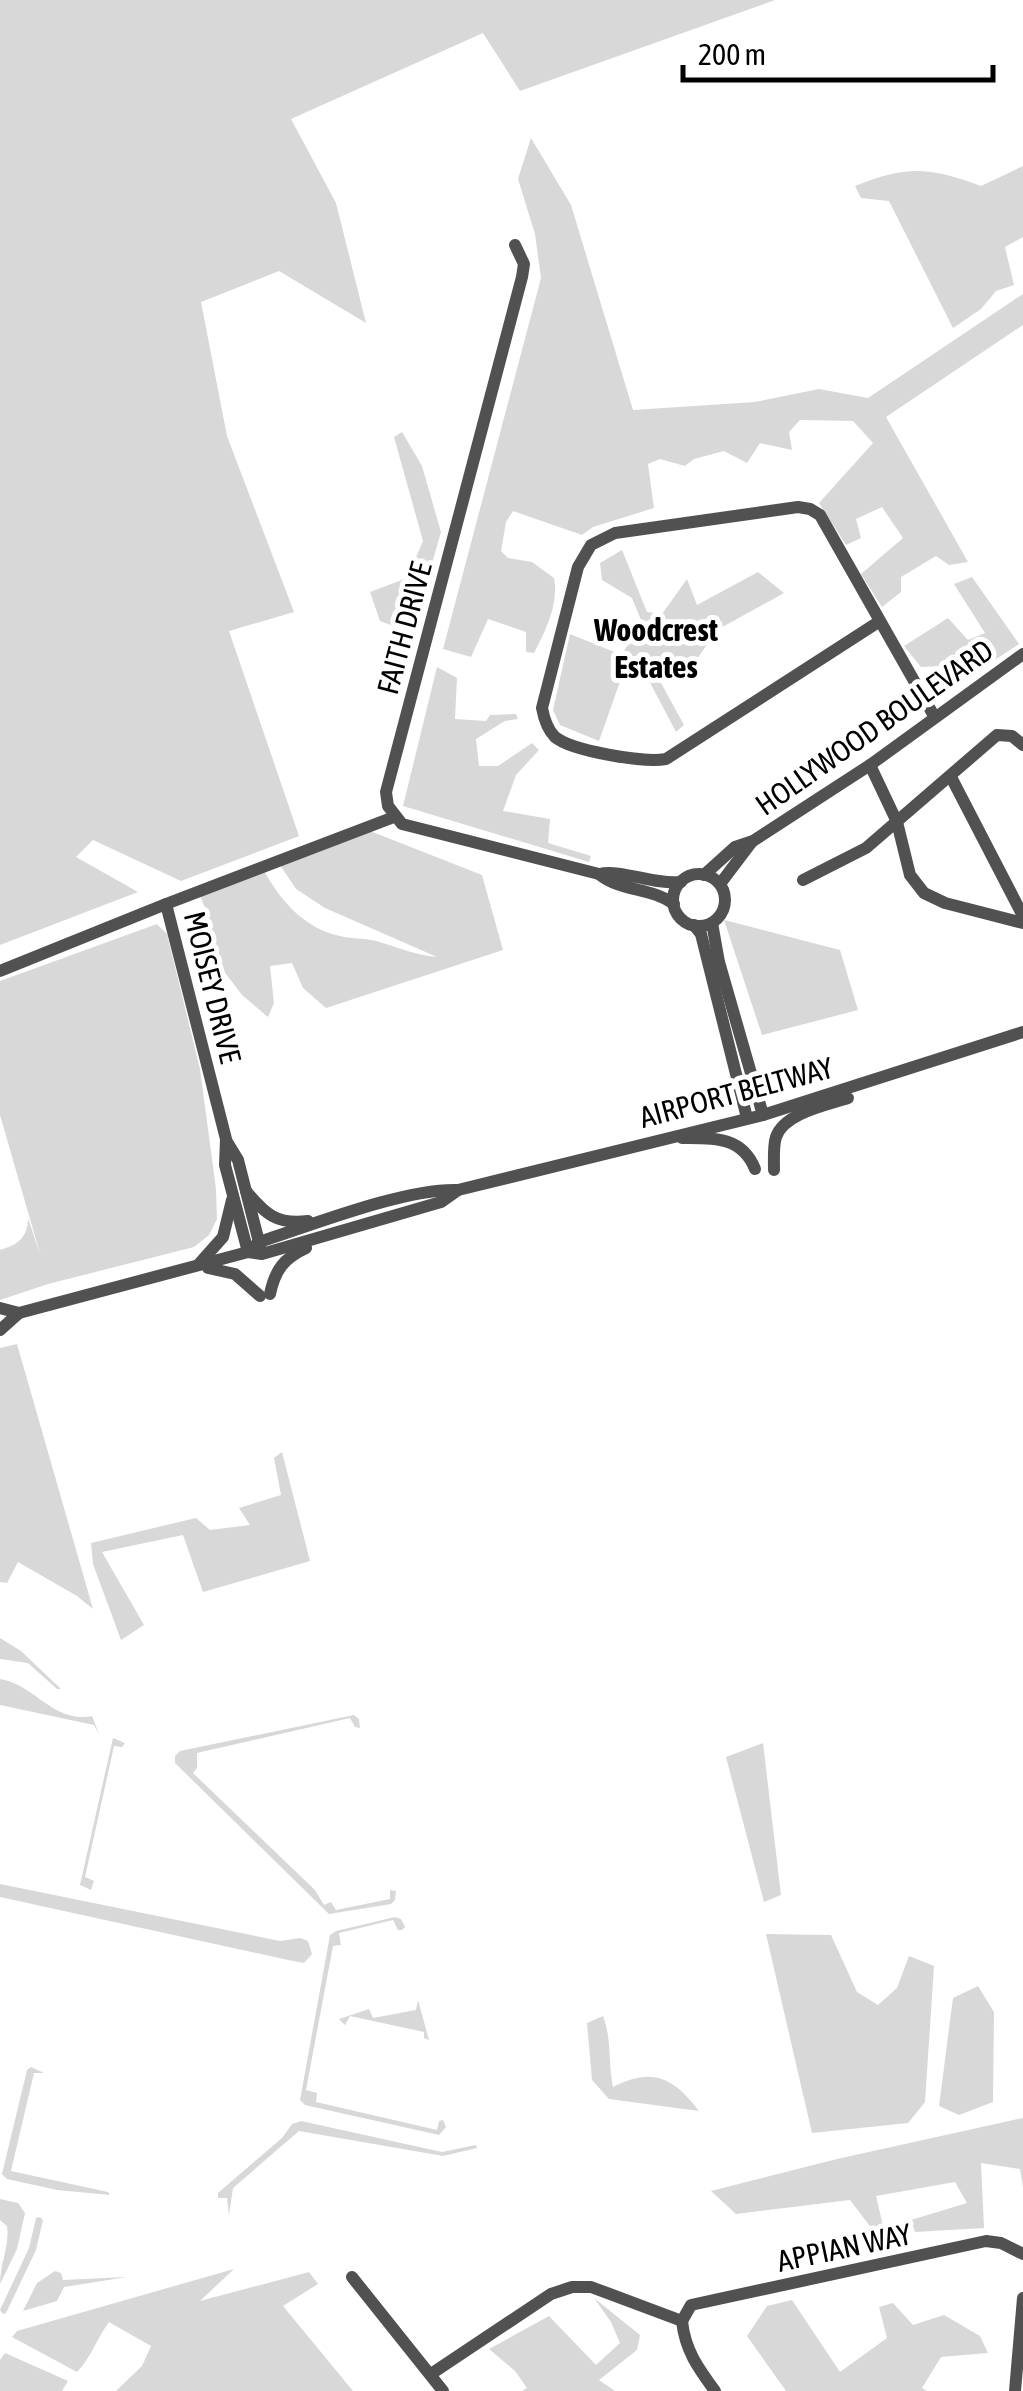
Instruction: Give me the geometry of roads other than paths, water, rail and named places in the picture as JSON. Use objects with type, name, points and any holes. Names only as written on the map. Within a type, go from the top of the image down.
[{"type":"street","name":"FAITH DRIVE","points":[[394,817],[386,792],[522,277],[524,264],[515,244]]},
{"type":"street","points":[[880,621],[666,760],[636,761],[563,742],[544,722],[542,708],[578,568],[591,545],[615,533],[798,508],[810,508],[820,516],[880,621],[934,716]]},
{"type":"street","name":"HOLLYWOOD BOULEVARD","points":[[704,874],[735,847],[753,840],[870,765],[1023,654]]},
{"type":"street","points":[[803,880],[866,848],[997,735],[1012,736],[1023,744]]},
{"type":"street","points":[[870,765],[897,822],[910,876],[924,893],[944,903],[1023,920]]},
{"type":"street","points":[[950,778],[1023,920]]},
{"type":"street","points":[[166,904],[394,817],[402,824],[599,874],[610,872],[663,884],[704,874],[720,884],[725,903],[712,923],[694,925]]},
{"type":"street","name":"HOLLYWOOD BOULEVARD","points":[[720,884],[753,840]]},
{"type":"street","points":[[599,874],[610,883],[656,893],[674,904],[682,919],[701,934],[747,1118]]},
{"type":"street","points":[[674,904],[681,882]]},
{"type":"street","name":"MOISEY DRIVE","points":[[0,971],[166,904],[226,1140],[225,1165],[232,1197],[256,1249]]},
{"type":"street","points":[[712,923],[718,962],[763,1115]]},
{"type":"street","points":[[721,1012],[731,1024],[738,1049],[747,1054]]},
{"type":"street","name":"AIRPORT BELTWAY","points":[[0,1330],[19,1313],[195,1268],[355,1212],[763,1115],[1023,1032]]},
{"type":"street","points":[[774,1170],[776,1138],[782,1127],[820,1107],[912,1076],[937,1062]]},
{"type":"street","points":[[659,1138],[712,1138],[739,1145],[750,1156],[755,1170]]},
{"type":"street","name":"MOISEY DRIVE","points":[[226,1140],[238,1160],[256,1249]]},
{"type":"street","name":"AIRPORT BELTWAY","points":[[256,1249],[355,1228],[441,1202],[458,1190]]},
{"type":"street","points":[[246,1191],[270,1217],[284,1223],[355,1212]]},
{"type":"street","points":[[195,1268],[224,1238],[232,1197]]},
{"type":"street","points":[[195,1268],[234,1274],[265,1295],[290,1255],[355,1228]]},
{"type":"street","name":"AIRPORT BELTWAY","points":[[0,1308],[19,1313]]},
{"type":"street","name":"APPIAN WAY","points":[[682,2321],[691,2305],[986,2241],[1001,2243],[1023,2254]]},
{"type":"street","points":[[352,2276],[443,2391]]},
{"type":"street","points":[[431,2374],[551,2294],[572,2287],[591,2287],[682,2321],[691,2358],[714,2391]]},
{"type":"street","points":[[1015,2391],[1023,2298]]},
{"type":"district","name":"Woodcrest Estates","points":[[656,648]]}]
